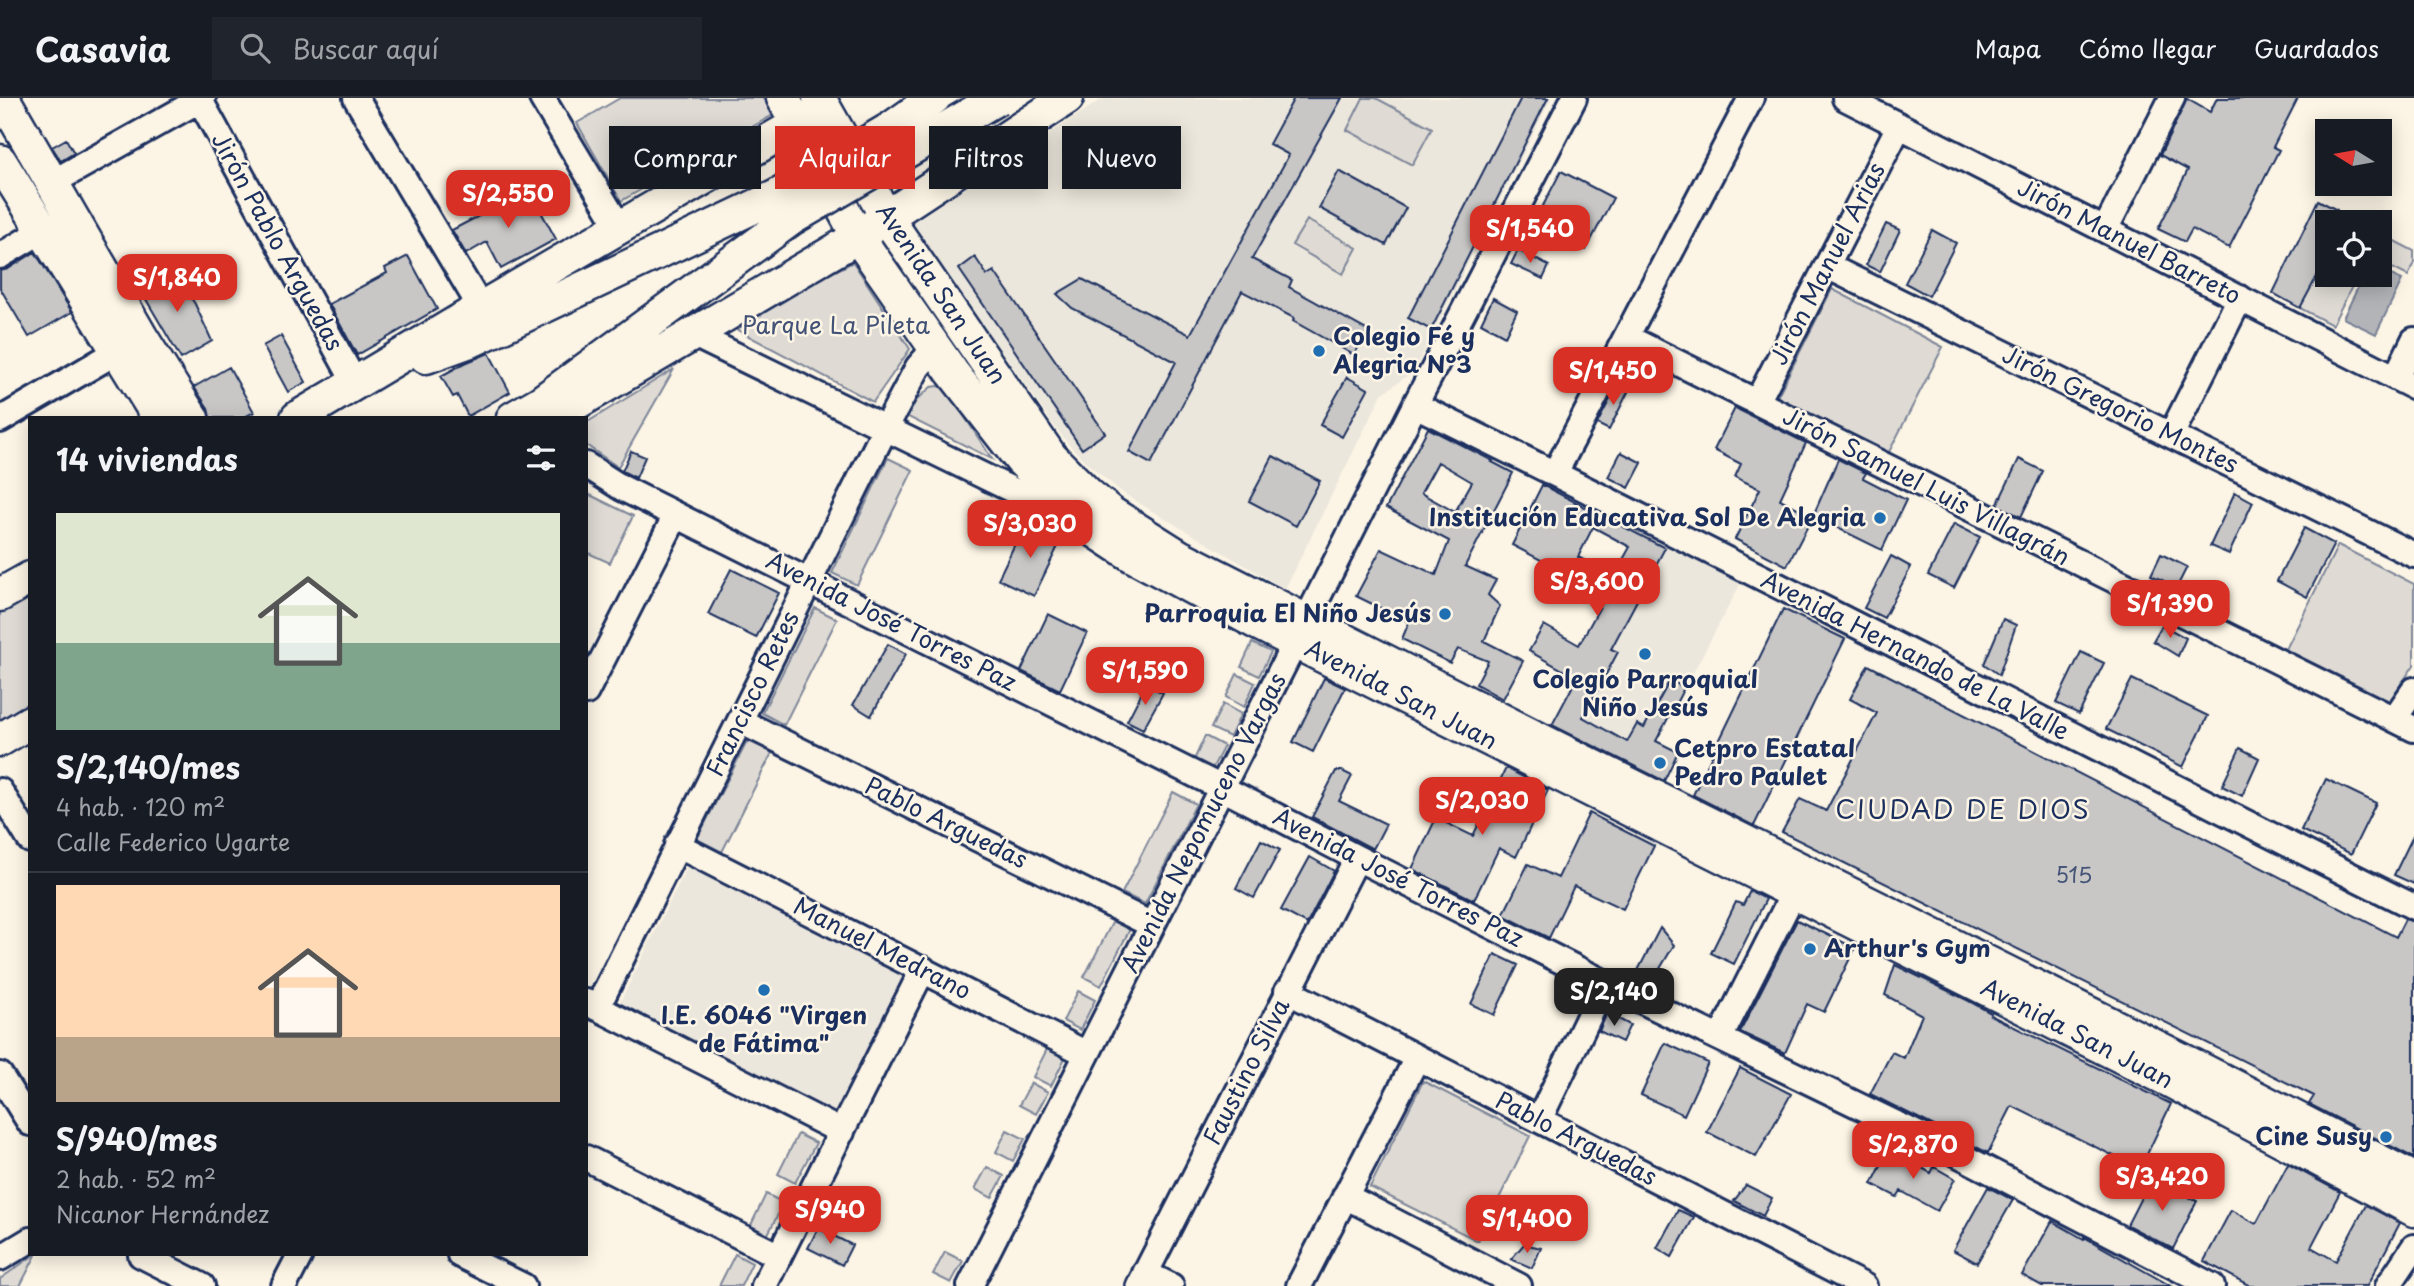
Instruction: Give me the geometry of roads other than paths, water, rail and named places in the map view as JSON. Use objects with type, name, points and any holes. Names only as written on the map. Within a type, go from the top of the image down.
[{"type":"main road","points":[[4,98],[53,183],[130,344],[158,416]]},
{"type":"main road","points":[[355,383],[473,340],[777,196],[890,129],[934,98]]},
{"type":"main road","points":[[516,416],[541,402],[791,219],[998,98]]},
{"type":"main road","points":[[554,416],[858,237],[1067,98]]},
{"type":"main road","points":[[300,416],[620,228],[790,111],[829,101]]},
{"type":"main road","name":"Avenida San Juan","points":[[829,101],[887,218],[1051,457],[1089,495],[1134,529],[1301,631],[1794,892],[2170,1081],[2414,1210]]},
{"type":"main road","name":"Avenida San Juan","points":[[790,111],[858,237],[935,348],[1020,459],[1089,527],[1133,556],[1301,631],[2195,1066],[2414,1179]]},
{"type":"main road","points":[[0,161],[43,230],[130,344],[190,416]]},
{"type":"main road","points":[[0,595],[28,579]]},
{"type":"main road","points":[[0,740],[28,723]]},
{"type":"street","points":[[356,98],[481,308]]},
{"type":"street","points":[[542,98],[620,228]]},
{"type":"street","name":"Avenida Nepomuceno Vargas","points":[[970,1286],[1415,405],[1574,98]]},
{"type":"street","points":[[1555,473],[1751,98]]},
{"type":"street","name":"Jirón Manuel Barreto","points":[[1845,98],[2405,382]]},
{"type":"street","points":[[2105,230],[2172,98]]},
{"type":"street","points":[[53,183],[201,99]]},
{"type":"street","name":"Jirón Pablo Arguedas","points":[[201,99],[355,383]]},
{"type":"street","name":"Jirón Manuel Arias","points":[[1757,402],[1899,126]]},
{"type":"street","points":[[0,256],[43,230]]},
{"type":"street","name":"Jirón Gregorio Montes","points":[[1827,266],[2414,555]]},
{"type":"street","points":[[2171,435],[2240,298]]},
{"type":"street","points":[[692,334],[1089,527]]},
{"type":"street","name":"Jirón Samuel Luis Villagrán","points":[[1626,337],[2404,724]]},
{"type":"street","points":[[2405,382],[2414,340]]},
{"type":"street","points":[[0,420],[130,344]]},
{"type":"street","name":"Francisco Retes","points":[[592,1005],[740,721],[886,426],[918,367],[935,348]]},
{"type":"street","name":"Avenida Hernando de La Valle","points":[[1415,405],[1555,473],[2414,907]]},
{"type":"street","name":"Avenida José Torres Paz","points":[[588,466],[622,488],[1605,983],[1940,1145],[2205,1284]]},
{"type":"street","points":[[588,683],[676,514]]},
{"type":"street","points":[[2404,724],[2414,690]]},
{"type":"street","name":"Pablo Arguedas","points":[[740,721],[1152,925]]},
{"type":"street","points":[[0,791],[28,837]]},
{"type":"street","name":"Manuel Medrano","points":[[677,845],[1087,1054]]},
{"type":"street","name":"Faustino Silva","points":[[1142,1280],[1357,858]]},
{"type":"street","points":[[1720,1038],[1794,892]]},
{"type":"street","points":[[764,1286],[923,969]]},
{"type":"street","points":[[1539,1120],[1605,983]]},
{"type":"street","name":"Pablo Arguedas","points":[[1287,991],[1864,1286]]},
{"type":"street","points":[[592,1005],[842,1132]]},
{"type":"street","points":[[1299,1286],[1417,1058]]},
{"type":"street","points":[[2,1083],[28,1120]]},
{"type":"street","points":[[588,1159],[779,1256]]},
{"type":"street","points":[[1345,1196],[1519,1286]]},
{"type":"street","points":[[0,1258],[28,1241]]},
{"type":"street","points":[[2388,1286],[2414,1247]]},
{"type":"street","points":[[144,1256],[202,1286]]},
{"type":"street","points":[[284,1286],[299,1256]]},
{"type":"street","points":[[462,1256],[523,1286]]},
{"type":"street","points":[[1142,1280],[1171,1286]]},
{"type":"place","name":"Colegio Fé y Alegria N°3","points":[[1319,351]]},
{"type":"place","name":"Institución Educativa Sol De Alegria","points":[[1880,518]]},
{"type":"place","name":"Parroquia El Niño Jesús","points":[[1445,614]]},
{"type":"place","name":"Colegio Parroquial Niño Jesús","points":[[1645,654]]},
{"type":"place","name":"Cetpro Estatal Pedro Paulet","points":[[1660,763]]},
{"type":"place","name":"Arthur's Gym","points":[[1810,949]]},
{"type":"place","name":"I.E. 6046 \"Virgen de Fátima\"","points":[[764,990]]},
{"type":"place","name":"Cine Susy","points":[[2386,1137]]},
{"type":"district","name":"CIUDAD DE DIOS","points":[[1963,810]]},
{"type":"park label","name":"Parque La Pileta","points":[[836,326]]}]
